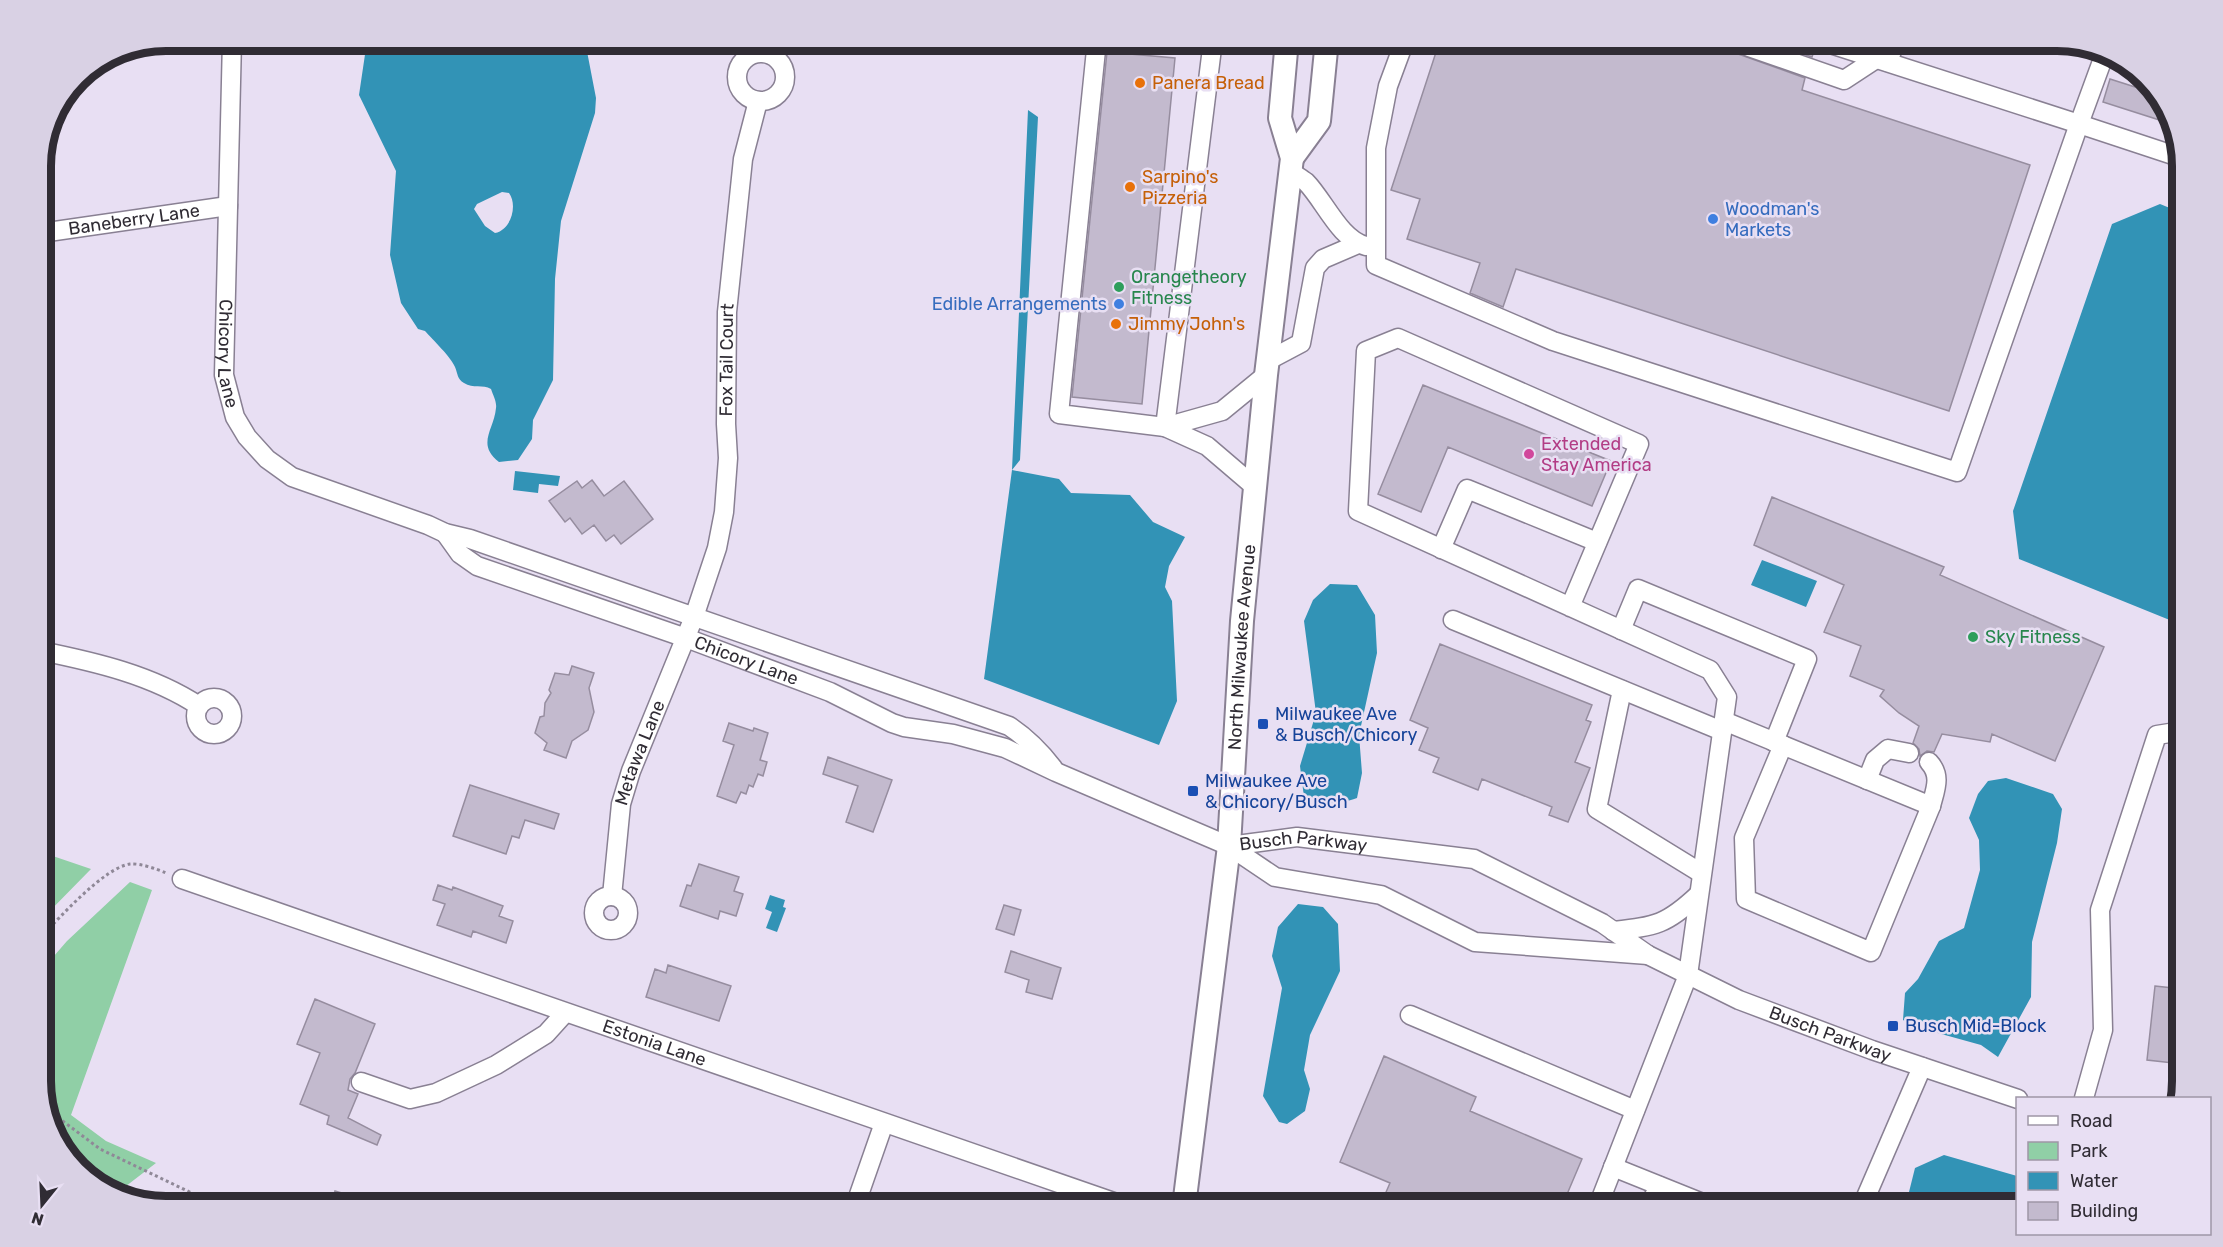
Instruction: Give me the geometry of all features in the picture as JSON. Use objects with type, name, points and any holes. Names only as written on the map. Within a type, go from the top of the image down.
[{"type":"main road","name":"North Milwaukee Avenue","points":[[1185,1196],[1229,846],[1242,621],[1267,368],[1291,164],[1280,118],[1286,51]]},
{"type":"main road","name":"North Milwaukee Avenue","points":[[1291,164],[1319,121],[1326,51]]},
{"type":"street","name":"Chicory Lane","points":[[232,51],[224,375],[235,417],[247,437],[267,459],[292,477],[445,533],[470,539],[933,699],[1015,730],[1037,748],[1056,772]]},
{"type":"street","points":[[1096,51],[1059,414],[1165,427],[1207,446],[1255,487]]},
{"type":"street","points":[[1165,427],[1212,51]]},
{"type":"street","points":[[1401,51],[1388,86],[1376,148],[1376,266],[1553,341],[1957,472],[2103,61]]},
{"type":"street","points":[[1761,51],[1844,80],[1882,61],[1889,51]]},
{"type":"street","points":[[1852,51],[2172,155]]},
{"type":"street","name":"Fox Tail Court","points":[[694,617],[717,548],[724,512],[728,458],[727,312],[743,159],[758,101]]},
{"type":"street","points":[[1291,164],[1325,209],[1358,244],[1376,248]]},
{"type":"street","name":"Baneberry Lane","points":[[51,232],[228,206]]},
{"type":"street","points":[[1165,427],[1222,411],[1267,368],[1301,343],[1315,268],[1323,259],[1358,244]]},
{"type":"street","points":[[1570,607],[1638,444],[1398,338],[1366,351],[1358,512],[1710,670],[1727,697],[1688,975],[1602,1196]]},
{"type":"street","points":[[1441,549],[1467,489],[1597,542]]},
{"type":"street","name":"Chicory Lane","points":[[445,533],[460,554],[477,566],[686,638],[830,692],[892,723],[904,727],[953,734],[1005,748],[1229,846]]},
{"type":"street","points":[[1621,630],[1638,589],[1807,659],[1744,838],[1746,899],[1871,952],[1931,807],[1937,781],[1936,769],[1929,762]]},
{"type":"street","name":"Metawa Lane","points":[[612,896],[621,804],[631,771],[694,617]]},
{"type":"street","points":[[1453,620],[1622,690],[1778,743],[1931,807]]},
{"type":"street","points":[[51,653],[79,658],[152,681],[199,706]]},
{"type":"street","points":[[1622,690],[1597,809],[1701,873]]},
{"type":"street","points":[[922,729],[933,699]]},
{"type":"street","points":[[2084,1097],[2103,1030],[2100,910],[2157,735],[2172,733]]},
{"type":"street","points":[[1867,780],[1875,760],[1888,749],[1909,753]]},
{"type":"street","name":"Busch Parkway","points":[[1229,846],[1297,837],[1474,859],[1602,923],[1648,955],[1750,1004],[1922,1067],[2016,1098]]},
{"type":"street","name":"Busch Parkway","points":[[1229,846],[1275,877],[1381,896],[1475,942],[1648,955]]},
{"type":"street","name":"Estonia Lane","points":[[182,879],[1096,1196]]},
{"type":"street","points":[[1613,931],[1652,927],[1679,914],[1698,896]]},
{"type":"street","points":[[361,1082],[410,1099],[436,1094],[496,1065],[546,1034],[565,1013]]},
{"type":"street","points":[[1410,1015],[1635,1110]]},
{"type":"street","points":[[1866,1196],[1922,1067]]},
{"type":"street","points":[[858,1196],[884,1123]]},
{"type":"street","points":[[1613,1167],[1684,1196]]},
{"type":"street","points":[[1654,1196],[1659,1186]]},
{"type":"path","points":[[51,927],[112,871],[131,864],[159,870],[182,879]]},
{"type":"path","points":[[57,1116],[100,1149],[198,1196]]},
{"type":"green space","points":[[51,855],[91,869],[51,910]]},
{"type":"green space","points":[[130,882],[152,890],[71,1115],[106,1141],[156,1163],[124,1188],[108,1181],[79,1157],[63,1132],[53,1104],[51,959],[67,941]]},
{"type":"water","points":[[366,51],[587,51],[596,98],[595,113],[561,221],[555,279],[553,380],[533,420],[532,439],[518,460],[499,462],[489,449],[488,436],[496,406],[491,389],[467,385],[462,381],[450,358],[425,331],[418,329],[401,303],[390,255],[396,171],[359,95]],"holes":[[[502,192],[509,193],[513,210],[509,222],[501,231],[495,233],[485,226],[474,209],[477,204]]]},
{"type":"water","points":[[1028,110],[1038,117],[1020,460],[1012,470]]},
{"type":"water","points":[[2160,204],[2172,209],[2172,621],[2019,559],[2013,511],[2112,224]]},
{"type":"water","points":[[1012,470],[1059,479],[1071,493],[1130,495],[1153,522],[1185,537],[1169,566],[1165,587],[1172,601],[1177,701],[1159,745],[984,679]]},
{"type":"water","points":[[515,471],[560,476],[558,486],[539,484],[538,493],[513,490]]},
{"type":"water","points":[[1762,560],[1817,581],[1806,607],[1751,585]]},
{"type":"water","points":[[1330,584],[1357,585],[1375,615],[1377,653],[1359,735],[1362,773],[1357,798],[1336,803],[1325,803],[1304,797],[1300,766],[1316,713],[1304,621],[1313,600]]},
{"type":"water","points":[[2006,778],[2053,794],[2062,809],[2057,843],[2032,942],[2031,997],[1998,1057],[1981,1045],[1916,1027],[1903,1020],[1905,993],[1918,979],[1939,941],[1964,928],[1980,870],[1979,840],[1969,818],[1978,794],[1988,781]]},
{"type":"water","points":[[770,895],[785,900],[783,907],[786,908],[777,932],[766,928],[772,912],[765,909]]},
{"type":"water","points":[[1298,904],[1323,907],[1338,924],[1340,971],[1310,1035],[1304,1070],[1310,1089],[1305,1111],[1287,1124],[1279,1122],[1263,1096],[1282,988],[1272,956],[1278,927]]},
{"type":"water","points":[[1944,1155],[2016,1176],[2016,1196],[1914,1196],[1909,1192],[1915,1168]]},
{"type":"building","name":"Woodman's Markets","points":[[1436,51],[1730,51],[1805,78],[1802,90],[2030,165],[1949,411],[1516,269],[1503,307],[1470,293],[1480,263],[1407,239],[1420,199],[1391,190]]},
{"type":"building","points":[[1794,51],[1813,54],[1812,57]]},
{"type":"building","points":[[1107,52],[1175,58],[1142,404],[1072,397]]},
{"type":"building","points":[[2110,79],[2142,89],[2157,108],[2163,121],[2103,102]]},
{"type":"building","name":"Extended Stay America","points":[[1423,385],[1611,461],[1592,506],[1448,447],[1421,512],[1378,494]]},
{"type":"building","points":[[592,480],[604,496],[624,481],[653,519],[621,544],[614,535],[606,541],[594,525],[582,534],[570,518],[565,522],[549,501],[577,481],[582,488]]},
{"type":"building","name":"Sky Fitness","points":[[1772,497],[1944,567],[1940,575],[2104,647],[2055,761],[1992,734],[1990,742],[1942,734],[1934,752],[1927,751],[1920,756],[1919,749],[1913,743],[1919,726],[1899,713],[1880,696],[1884,690],[1850,676],[1861,646],[1824,632],[1844,585],[1754,545]]},
{"type":"building","points":[[1440,644],[1592,705],[1586,720],[1591,722],[1575,762],[1590,768],[1568,822],[1549,815],[1552,807],[1482,779],[1478,790],[1433,772],[1439,758],[1419,750],[1428,728],[1410,720]]},
{"type":"building","points":[[572,666],[594,673],[589,688],[594,712],[588,730],[572,741],[566,758],[544,750],[547,743],[535,733],[540,717],[544,716],[545,703],[551,693],[549,690],[555,673],[569,675]]},
{"type":"building","points":[[729,723],[768,733],[760,760],[767,762],[763,776],[758,774],[753,787],[749,785],[746,794],[741,792],[736,803],[717,796],[734,745],[723,741]]},
{"type":"building","points":[[828,757],[892,780],[873,832],[846,822],[858,786],[823,774]]},
{"type":"building","points":[[470,785],[559,814],[554,829],[525,820],[519,838],[512,836],[506,854],[453,836]]},
{"type":"building","points":[[699,864],[739,877],[734,891],[743,894],[736,916],[720,911],[718,919],[680,906],[687,885],[691,886]]},
{"type":"building","points":[[438,885],[452,890],[453,887],[503,906],[499,916],[513,921],[506,943],[473,931],[471,937],[437,925],[445,904],[433,900]]},
{"type":"building","points":[[1004,905],[1021,910],[1014,935],[996,929]]},
{"type":"building","points":[[1011,951],[1061,968],[1052,999],[1026,992],[1029,980],[1005,972]]},
{"type":"building","points":[[668,965],[731,986],[719,1021],[646,997],[655,969],[666,973]]},
{"type":"building","points":[[2155,986],[2172,988],[2172,1063],[2147,1060]]},
{"type":"building","points":[[315,999],[375,1024],[355,1073],[350,1079],[348,1090],[358,1094],[348,1118],[381,1135],[377,1145],[327,1124],[329,1116],[300,1104],[320,1053],[297,1044]]},
{"type":"building","points":[[1384,1056],[1476,1097],[1470,1111],[1582,1159],[1566,1196],[1384,1196],[1390,1183],[1340,1162]]},
{"type":"building","points":[[335,1191],[352,1196],[334,1196]]},
{"type":"place","name":"Panera Bread","points":[[1140,83]]},
{"type":"place","name":"Sarpino's Pizzeria","points":[[1130,187]]},
{"type":"place","name":"Woodman's Markets","points":[[1713,219]]},
{"type":"place","name":"Orangetheory Fitness","points":[[1119,287]]},
{"type":"place","name":"Edible Arrangements","points":[[1119,304]]},
{"type":"place","name":"Jimmy John's","points":[[1116,324]]},
{"type":"place","name":"Extended Stay America","points":[[1529,454]]},
{"type":"place","name":"Sky Fitness","points":[[1973,637]]},
{"type":"place","name":"Milwaukee Ave & Busch/Chicory","points":[[1263,724]]},
{"type":"place","name":"Milwaukee Ave & Chicory/Busch","points":[[1193,791]]},
{"type":"place","name":"Busch Mid-Block","points":[[1893,1026]]}]
